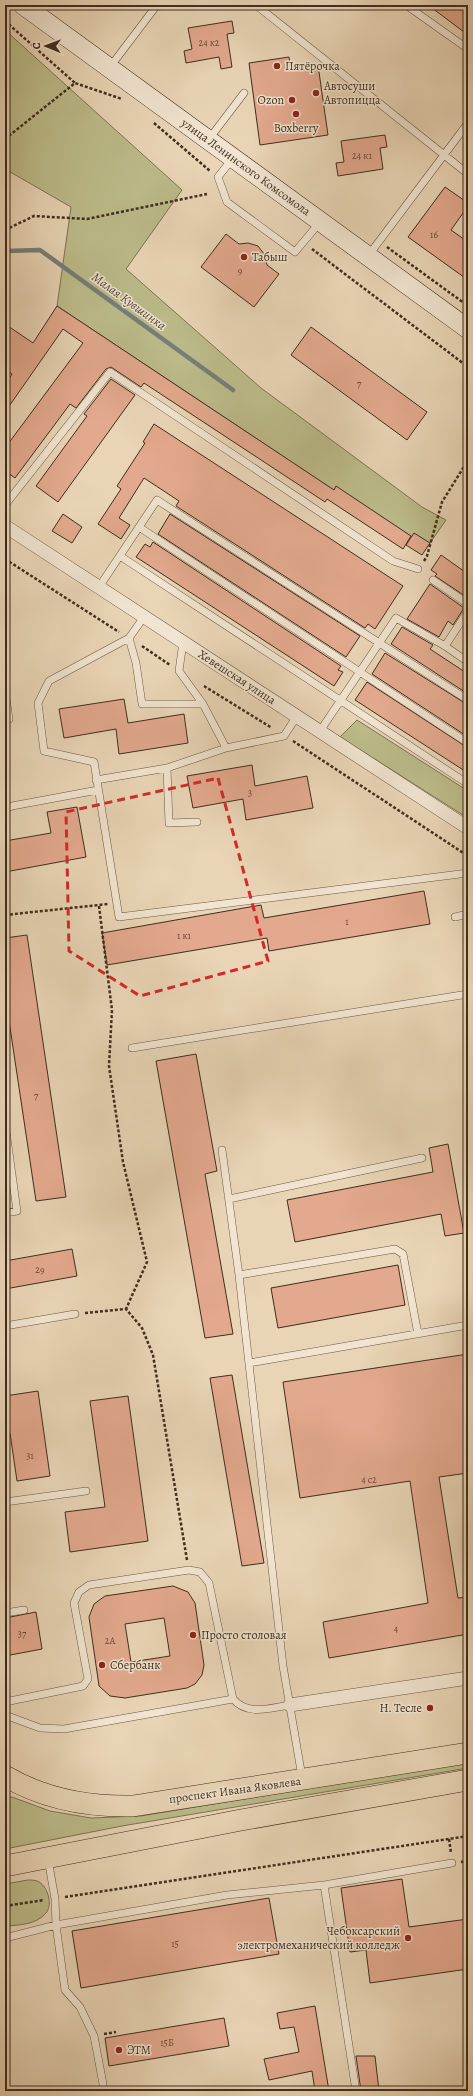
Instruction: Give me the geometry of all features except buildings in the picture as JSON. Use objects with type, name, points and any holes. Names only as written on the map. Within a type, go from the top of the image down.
[{"type":"main road","name":"улица Ленинского Комсомола","points":[[23,5],[468,329]]},
{"type":"main road","name":"проспект Ивана Яковлева","points":[[5,1776],[35,1791],[59,1798],[105,1806],[133,1806],[468,1753]]},
{"type":"main road","points":[[5,1866],[48,1859],[241,1820],[468,1780]]},
{"type":"street","name":"Хевешская улица","points":[[5,526],[468,828]]},
{"type":"street","points":[[290,1705],[468,1678]]},
{"type":"lane","points":[[109,68],[157,5]]},
{"type":"lane","points":[[256,5],[468,174]]},
{"type":"lane","points":[[406,5],[468,49]]},
{"type":"lane","points":[[208,139],[244,93]]},
{"type":"lane","points":[[368,256],[468,123]]},
{"type":"lane","points":[[233,158],[218,178],[227,202],[295,252],[321,221]]},
{"type":"lane","points":[[5,505],[110,372],[393,561],[418,569]]},
{"type":"lane","points":[[99,587],[140,528],[157,500],[468,700]]},
{"type":"lane","points":[[140,528],[468,743]]},
{"type":"lane","points":[[120,556],[341,699],[468,784]]},
{"type":"lane","points":[[433,580],[468,604]]},
{"type":"lane","points":[[445,646],[468,611]]},
{"type":"lane","points":[[144,617],[130,638],[49,681],[38,703],[44,751],[94,762],[118,917],[468,873]]},
{"type":"lane","points":[[320,731],[396,618],[445,646],[468,662]]},
{"type":"lane","points":[[130,638],[136,663],[142,704],[203,704]]},
{"type":"lane","points":[[183,642],[179,671],[203,704],[226,748]]},
{"type":"lane","points":[[5,691],[9,719]]},
{"type":"lane","points":[[96,780],[167,768],[226,748],[284,736],[297,716]]},
{"type":"lane","points":[[167,768],[169,823],[197,822]]},
{"type":"lane","points":[[5,809],[12,806],[98,790]]},
{"type":"lane","points":[[455,917],[468,914]]},
{"type":"lane","points":[[132,1048],[468,994]]},
{"type":"lane","points":[[5,1124],[17,1211],[5,1213]]},
{"type":"lane","points":[[222,1150],[240,1275],[283,1666],[302,1780]]},
{"type":"lane","points":[[229,1200],[422,1158]]},
{"type":"lane","points":[[240,1275],[395,1249],[403,1254],[418,1334]]},
{"type":"lane","points":[[5,1326],[75,1314]]},
{"type":"lane","points":[[249,1363],[468,1325]]},
{"type":"lane","points":[[5,1502],[86,1491]]},
{"type":"lane","points":[[5,1702],[83,1686],[88,1679],[74,1603],[79,1592],[89,1585],[189,1570],[200,1572],[209,1583],[233,1699],[240,1707],[251,1710],[290,1705]]},
{"type":"lane","points":[[5,1612],[24,1610]]},
{"type":"lane","points":[[5,1715],[40,1728],[64,1729],[233,1699]]},
{"type":"lane","points":[[48,1859],[55,1899],[56,1925],[65,1990],[80,2007],[94,2036],[103,2084]]},
{"type":"lane","points":[[5,1938],[56,1925],[227,1895],[324,1885],[452,1863]]},
{"type":"lane","points":[[324,1885],[356,2091]]},
{"type":"path","points":[[5,21],[75,83],[126,100]]},
{"type":"path","points":[[5,139],[75,83]]},
{"type":"path","points":[[149,119],[218,178]]},
{"type":"path","points":[[5,230],[34,216],[86,219],[207,194]]},
{"type":"path","points":[[303,242],[468,367]]},
{"type":"path","points":[[418,569],[427,556],[442,502],[468,460]]},
{"type":"path","points":[[5,559],[130,638],[179,671],[284,736],[468,856]]},
{"type":"path","points":[[5,915],[99,906],[116,902]]},
{"type":"path","points":[[99,906],[112,1010],[109,1066],[123,1162],[147,1262],[126,1309]]},
{"type":"path","points":[[75,1314],[126,1309]]},
{"type":"path","points":[[126,1309],[142,1328],[153,1355],[182,1537],[189,1570]]},
{"type":"path","points":[[61,1898],[468,1836]]},
{"type":"path","points":[[5,1906],[49,1899]]},
{"type":"highlighted area","points":[[218,778],[268,961],[140,996],[69,951],[66,812]]},
{"type":"green space","points":[[5,30],[182,190],[126,269],[261,388],[422,507],[446,520],[430,543],[412,537],[336,487],[334,490],[57,306],[71,207],[5,169]]},
{"type":"green space","points":[[357,720],[468,791],[466,817],[340,737]]},
{"type":"green space","points":[[468,1762],[468,1768],[122,1826],[5,1849],[8,1798],[12,1797],[50,1811],[91,1818],[141,1816]]},
{"type":"green space","points":[[34,1880],[41,1883],[47,1891],[49,1905],[46,1913],[42,1917],[32,1922],[21,1925],[5,1926],[5,1884]]},
{"type":"waterway","name":"Малая Кувшинка","points":[[5,251],[40,250],[233,390]]},
{"type":"place","name":"Пятёрочка","points":[[277,66]]},
{"type":"place","name":"Автосуши Автопицца","points":[[316,93]]},
{"type":"place","name":"Ozon","points":[[292,100]]},
{"type":"place","name":"Boxberry","points":[[296,114]]},
{"type":"place","name":"Табыш","points":[[244,257]]},
{"type":"place","name":"Просто столовая","points":[[193,1635]]},
{"type":"place","name":"Сбербанк","points":[[102,1665]]},
{"type":"place","name":"Н. Тесле","points":[[430,1708]]},
{"type":"place","name":"Чебоксарский электромеханический колледж","points":[[408,1938]]},
{"type":"place","name":"ЭТМ","points":[[119,2050]]}]
